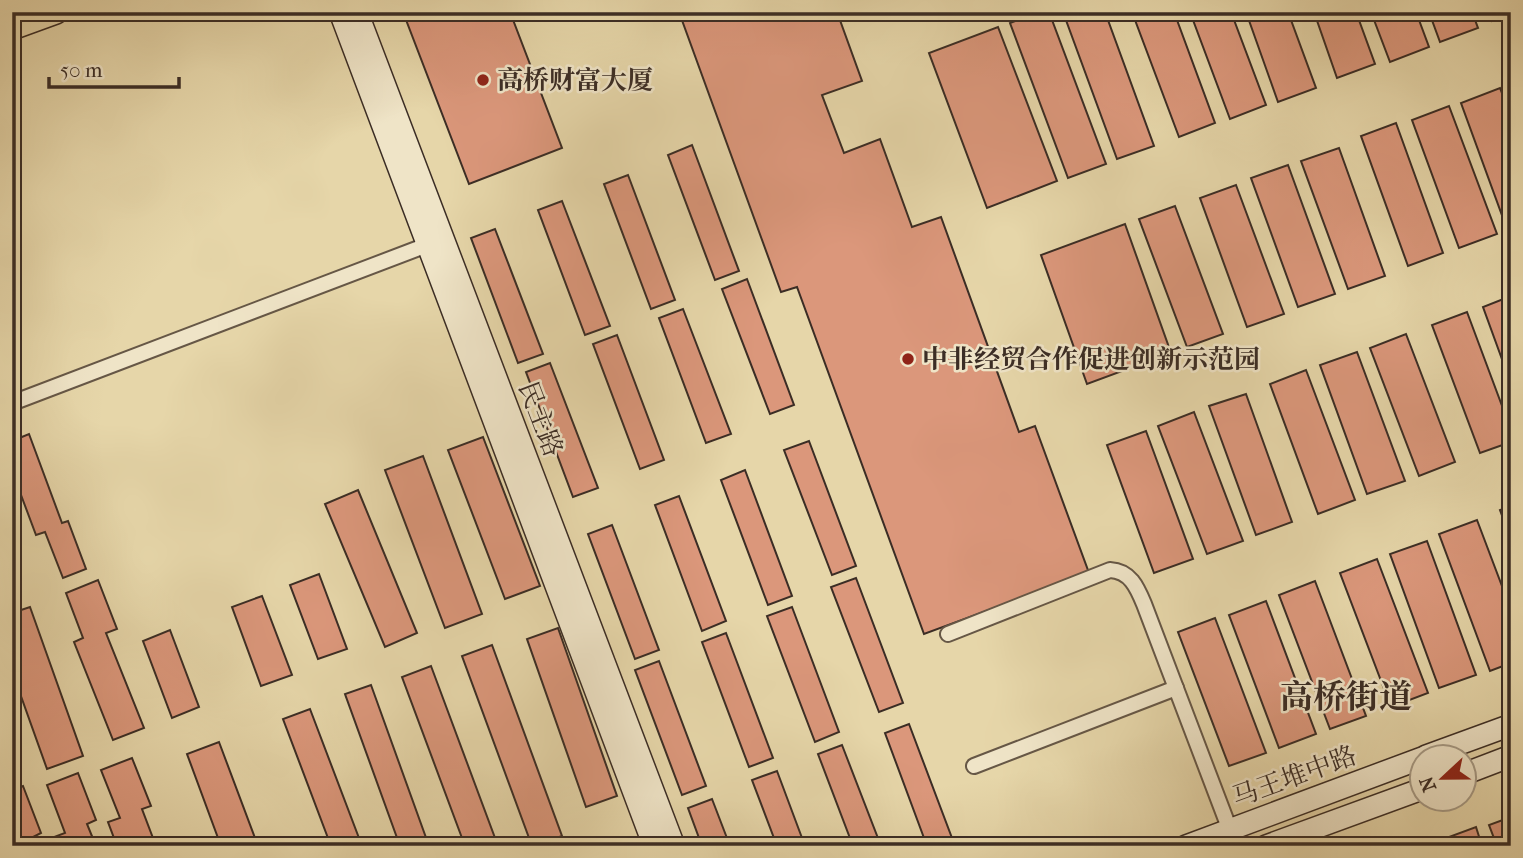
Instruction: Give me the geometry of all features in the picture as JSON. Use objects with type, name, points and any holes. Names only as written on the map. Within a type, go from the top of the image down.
[{"type":"main road","points":[[12,28],[56,12]]},
{"type":"street","name":"民主路","points":[[340,12],[653,846]]},
{"type":"street","name":"民主路","points":[[357,12],[674,846]]},
{"type":"street","points":[[12,403],[427,245]]},
{"type":"street","points":[[948,634],[1110,570],[1120,570],[1138,590],[1233,838]]},
{"type":"street","points":[[974,766],[1176,688]]},
{"type":"street","name":"马王堆中路","points":[[1465,742],[1511,725]]},
{"type":"street","points":[[1478,769],[1511,756]]},
{"type":"street","name":"马王堆中路","points":[[1186,846],[1233,838],[1408,764]]},
{"type":"street","points":[[1266,846],[1408,794]]},
{"type":"building","name":"高桥财富大厦","points":[[403,12],[510,12],[562,148],[469,184]]},
{"type":"building","name":"中非经贸合作促进创新示范园","points":[[679,12],[837,12],[862,81],[822,95],[844,153],[880,139],[912,227],[941,217],[1019,432],[1035,426],[1089,573],[924,634],[797,287],[781,292]]},
{"type":"building","points":[[1039,12],[1049,12],[1106,164],[1068,178],[1010,23]]},
{"type":"building","points":[[1063,12],[1105,12],[1154,146],[1117,159]]},
{"type":"building","points":[[1132,12],[1174,12],[1215,123],[1179,137]]},
{"type":"building","points":[[1190,12],[1231,12],[1266,105],[1230,119]]},
{"type":"building","points":[[1246,12],[1288,12],[1316,88],[1278,102]]},
{"type":"building","points":[[1314,12],[1356,12],[1375,64],[1337,78]]},
{"type":"building","points":[[1371,12],[1416,12],[1429,47],[1390,62]]},
{"type":"building","points":[[1429,12],[1472,12],[1478,28],[1440,42]]},
{"type":"building","points":[[1488,12],[1511,12],[1511,14],[1492,21]]},
{"type":"building","points":[[998,27],[1057,181],[987,208],[929,53]]},
{"type":"building","points":[[1500,88],[1511,117],[1511,228],[1507,229],[1461,103]]},
{"type":"building","points":[[1449,106],[1497,234],[1459,248],[1412,120]]},
{"type":"building","points":[[1396,123],[1443,253],[1408,266],[1361,136]]},
{"type":"building","points":[[692,145],[739,271],[715,280],[668,155]]},
{"type":"building","points":[[1339,148],[1385,276],[1348,289],[1301,161]]},
{"type":"building","points":[[1288,165],[1335,294],[1298,307],[1251,178]]},
{"type":"building","points":[[628,175],[675,300],[651,309],[604,184]]},
{"type":"building","points":[[1236,185],[1284,314],[1247,327],[1200,198]]},
{"type":"building","points":[[562,201],[610,326],[585,335],[538,210]]},
{"type":"building","points":[[1175,206],[1223,334],[1187,347],[1139,219]]},
{"type":"building","points":[[1125,224],[1171,353],[1087,384],[1041,255]]},
{"type":"building","points":[[495,229],[543,354],[518,363],[471,238]]},
{"type":"building","points":[[747,279],[794,405],[770,414],[722,289]]},
{"type":"building","points":[[1511,296],[1511,384],[1483,307]]},
{"type":"building","points":[[683,309],[731,434],[706,443],[659,318]]},
{"type":"building","points":[[1467,312],[1511,430],[1511,442],[1480,453],[1432,325]]},
{"type":"building","points":[[1406,334],[1455,462],[1419,476],[1370,348]]},
{"type":"building","points":[[617,335],[664,460],[640,469],[593,344]]},
{"type":"building","points":[[1357,352],[1405,481],[1367,494],[1320,365]]},
{"type":"building","points":[[550,363],[598,488],[573,497],[526,372]]},
{"type":"building","points":[[1306,370],[1355,500],[1318,514],[1270,384]]},
{"type":"building","points":[[1246,394],[1292,522],[1256,535],[1209,406]]},
{"type":"building","points":[[1194,412],[1243,541],[1207,554],[1158,426]]},
{"type":"building","points":[[1146,431],[1193,559],[1154,573],[1107,445]]},
{"type":"building","points":[[29,434],[62,523],[68,521],[86,569],[63,578],[45,532],[36,535],[12,471],[12,441]]},
{"type":"building","points":[[483,437],[540,586],[505,599],[448,450]]},
{"type":"building","points":[[809,441],[856,566],[832,575],[784,450]]},
{"type":"building","points":[[423,456],[482,614],[445,628],[385,470]]},
{"type":"building","points":[[745,470],[792,596],[768,605],[721,480]]},
{"type":"building","points":[[358,490],[417,633],[385,647],[325,504]]},
{"type":"building","points":[[679,496],[726,621],[702,631],[655,505]]},
{"type":"building","points":[[1511,506],[1511,540],[1500,510]]},
{"type":"building","points":[[1477,520],[1511,610],[1511,663],[1490,671],[1439,534]]},
{"type":"building","points":[[612,525],[659,650],[635,659],[588,534]]},
{"type":"building","points":[[1427,541],[1476,675],[1439,688],[1390,554]]},
{"type":"building","points":[[1377,559],[1428,693],[1391,707],[1340,573]]},
{"type":"building","points":[[319,574],[347,649],[318,659],[290,585]]},
{"type":"building","points":[[856,578],[903,703],[879,712],[831,587]]},
{"type":"building","points":[[98,580],[117,629],[106,633],[144,728],[113,740],[74,642],[83,638],[66,593]]},
{"type":"building","points":[[1315,581],[1366,716],[1330,729],[1279,595]]},
{"type":"building","points":[[262,596],[292,675],[261,686],[232,607]]},
{"type":"building","points":[[1266,601],[1316,734],[1279,748],[1229,615]]},
{"type":"building","points":[[30,607],[83,756],[47,769],[12,671],[12,613]]},
{"type":"building","points":[[792,607],[839,732],[815,742],[767,616]]},
{"type":"building","points":[[1215,618],[1266,753],[1229,766],[1178,632]]},
{"type":"building","points":[[558,628],[617,796],[586,807],[527,639]]},
{"type":"building","points":[[170,630],[199,707],[172,718],[143,641]]},
{"type":"building","points":[[726,633],[773,758],[749,767],[702,642]]},
{"type":"building","points":[[492,645],[562,836],[535,846],[532,846],[462,656]]},
{"type":"building","points":[[659,661],[706,786],[682,795],[635,670]]},
{"type":"building","points":[[431,666],[498,846],[465,846],[402,677]]},
{"type":"building","points":[[371,685],[429,846],[400,846],[345,694]]},
{"type":"building","points":[[310,709],[362,846],[331,846],[283,719]]},
{"type":"building","points":[[909,724],[955,846],[927,846],[885,733]]},
{"type":"building","points":[[219,742],[258,846],[221,846],[187,754]]},
{"type":"building","points":[[842,745],[881,846],[853,846],[818,754]]},
{"type":"building","points":[[132,758],[151,806],[142,809],[156,846],[117,846],[108,822],[120,818],[101,770]]},
{"type":"building","points":[[777,771],[805,846],[777,846],[752,780]]},
{"type":"building","points":[[78,773],[96,820],[87,824],[96,846],[57,846],[54,837],[65,833],[47,785]]},
{"type":"building","points":[[23,786],[41,833],[33,837],[36,846],[12,846],[12,790]]},
{"type":"building","points":[[712,799],[730,846],[702,846],[688,808]]},
{"type":"building","points":[[1511,817],[1511,846],[1497,846],[1489,825]]},
{"type":"building","points":[[1476,827],[1482,846],[1440,846],[1438,841]]},
{"type":"place","name":"高桥财富大厦","points":[[483,80]]},
{"type":"place","name":"中非经贸合作促进创新示范园","points":[[908,359]]},
{"type":"district","name":"高桥街道","points":[[1346,696]]}]
